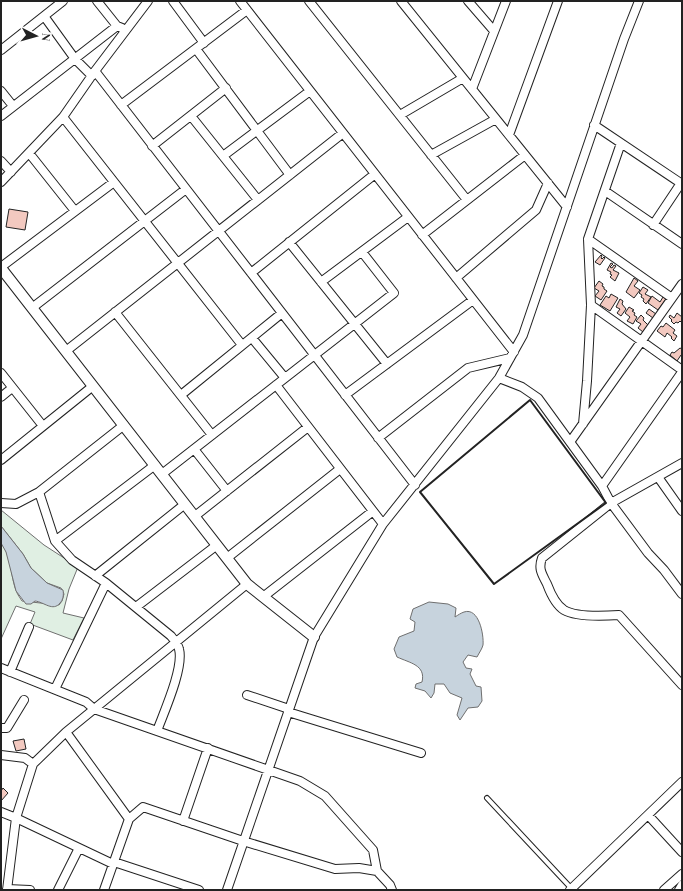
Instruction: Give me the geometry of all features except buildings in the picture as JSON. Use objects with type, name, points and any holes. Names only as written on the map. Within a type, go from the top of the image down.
[{"type":"street","points":[[1,50],[63,1]]},
{"type":"street","points":[[97,1],[117,26],[126,30]]},
{"type":"street","points":[[1,182],[63,117],[93,73],[148,1]]},
{"type":"street","points":[[173,1],[204,43]]},
{"type":"street","points":[[240,1],[473,300],[512,355]]},
{"type":"street","points":[[309,1],[467,200]]},
{"type":"street","points":[[401,1],[566,206]]},
{"type":"street","points":[[468,1],[494,31]]},
{"type":"street","points":[[472,89],[506,1]]},
{"type":"street","points":[[509,135],[558,1]]},
{"type":"street","points":[[227,890],[314,637],[383,524],[500,378],[523,335],[594,125],[639,1]]},
{"type":"street","points":[[121,105],[247,10]]},
{"type":"street","points":[[44,16],[75,59],[93,73],[121,105],[415,485]]},
{"type":"street","points":[[1,116],[117,26]]},
{"type":"street","points":[[196,49],[290,175]]},
{"type":"street","points":[[400,115],[462,78]]},
{"type":"street","points":[[152,146],[226,88]]},
{"type":"street","points":[[1,91],[13,106]]},
{"type":"street","points":[[223,156],[310,91]]},
{"type":"street","points":[[190,116],[258,200]]},
{"type":"street","points":[[63,117],[242,345]]},
{"type":"street","points":[[432,155],[496,119]]},
{"type":"street","points":[[594,125],[681,184],[653,225]]},
{"type":"street","points":[[66,351],[343,133]]},
{"type":"street","points":[[582,424],[587,381],[591,305],[588,239],[621,143]]},
{"type":"street","points":[[29,153],[75,211]]},
{"type":"street","points":[[422,235],[525,155]]},
{"type":"street","points":[[1,161],[11,172]]},
{"type":"street","points":[[251,273],[375,174]]},
{"type":"street","points":[[114,182],[1,268],[247,584],[314,637]]},
{"type":"street","points":[[456,278],[536,210],[548,184]]},
{"type":"street","points":[[32,308],[186,189]]},
{"type":"street","points":[[605,191],[682,244]]},
{"type":"street","points":[[321,282],[408,217]]},
{"type":"street","points":[[588,239],[672,298]]},
{"type":"street","points":[[290,242],[387,364]]},
{"type":"street","points":[[162,474],[394,293],[362,252]]},
{"type":"street","points":[[570,442],[682,284]]},
{"type":"street","points":[[345,395],[473,300]]},
{"type":"street","points":[[591,305],[682,371],[602,486]]},
{"type":"street","points":[[116,312],[212,435]]},
{"type":"street","points":[[180,395],[282,313]]},
{"type":"street","points":[[252,338],[285,378]]},
{"type":"street","points":[[378,438],[468,368],[512,355]]},
{"type":"street","points":[[1,373],[43,426]]},
{"type":"street","points":[[500,378],[522,387],[538,398],[602,486],[611,503],[648,553],[679,585],[682,594]]},
{"type":"street","points":[[276,385],[383,524]]},
{"type":"street","points":[[1,460],[93,386]]},
{"type":"street","points":[[1,396],[12,388]]},
{"type":"street","points":[[1,503],[16,504],[39,492],[124,425]]},
{"type":"street","points":[[195,516],[308,427]]},
{"type":"street","points":[[194,449],[227,490]]},
{"type":"street","points":[[682,463],[611,503],[542,558],[540,564],[540,572],[550,592],[563,609],[569,612],[596,616],[619,615],[682,686]]},
{"type":"street","points":[[55,541],[155,465]]},
{"type":"street","points":[[227,558],[340,469]]},
{"type":"street","points":[[658,477],[682,511]]},
{"type":"street","points":[[39,492],[55,541],[72,560],[106,583],[171,636],[177,643],[179,650],[175,680],[157,731]]},
{"type":"street","points":[[95,576],[185,504]]},
{"type":"street","points":[[263,597],[373,511]]},
{"type":"street","points":[[136,607],[217,545]]},
{"type":"street","points":[[55,689],[106,583]]},
{"type":"street","points":[[30,890],[7,889],[5,869],[16,818],[33,764],[66,732],[177,643],[247,584]]},
{"type":"street","points":[[10,672],[29,627]]},
{"type":"street","points":[[1,668],[86,702],[94,709],[300,781],[325,796],[374,850],[377,871],[390,885],[392,890]]},
{"type":"street","points":[[247,695],[289,711],[420,753]]},
{"type":"street","points":[[1,728],[7,728],[24,700]]},
{"type":"street","points":[[66,732],[129,819]]},
{"type":"street","points":[[183,821],[208,748]]},
{"type":"street","points":[[1,755],[25,758],[33,764]]},
{"type":"street","points":[[571,889],[682,782]]},
{"type":"street","points":[[104,890],[129,819],[143,807],[243,841],[335,869],[359,868],[377,871]]},
{"type":"street","points":[[1,812],[114,863],[199,890]]},
{"type":"street","points":[[648,815],[682,852]]},
{"type":"street","points":[[58,890],[79,848]]},
{"type":"street","points":[[664,890],[682,874]]},
{"type":"street","points":[[679,890],[682,885]]},
{"type":"lane","points":[[487,798],[571,889]]},
{"type":"green space","points":[[1,510],[44,545],[78,567],[69,589],[63,613],[84,618],[73,640],[30,624],[35,612],[16,606],[1,639],[1,543],[8,556],[15,587],[22,601],[59,605],[64,594],[61,588],[47,583],[31,568],[23,554],[1,526]]},
{"type":"shaded area","points":[[1,526],[23,554],[31,568],[47,583],[63,590],[63,599],[57,606],[51,607],[35,601],[31,604],[26,604],[16,591],[6,552],[1,543]]},
{"type":"shaded area","points":[[429,602],[448,604],[456,608],[455,617],[461,613],[469,612],[477,618],[480,623],[483,635],[483,645],[477,657],[468,655],[463,662],[466,668],[472,669],[470,674],[476,686],[481,687],[482,701],[478,707],[468,708],[460,720],[457,715],[462,698],[450,693],[444,684],[435,684],[434,693],[431,698],[425,691],[415,688],[416,684],[422,682],[422,672],[416,665],[397,657],[394,649],[399,637],[414,631],[415,622],[410,619],[413,609]]},
{"type":"wall","points":[[530,400],[606,503],[494,584],[420,492],[530,400]]}]
